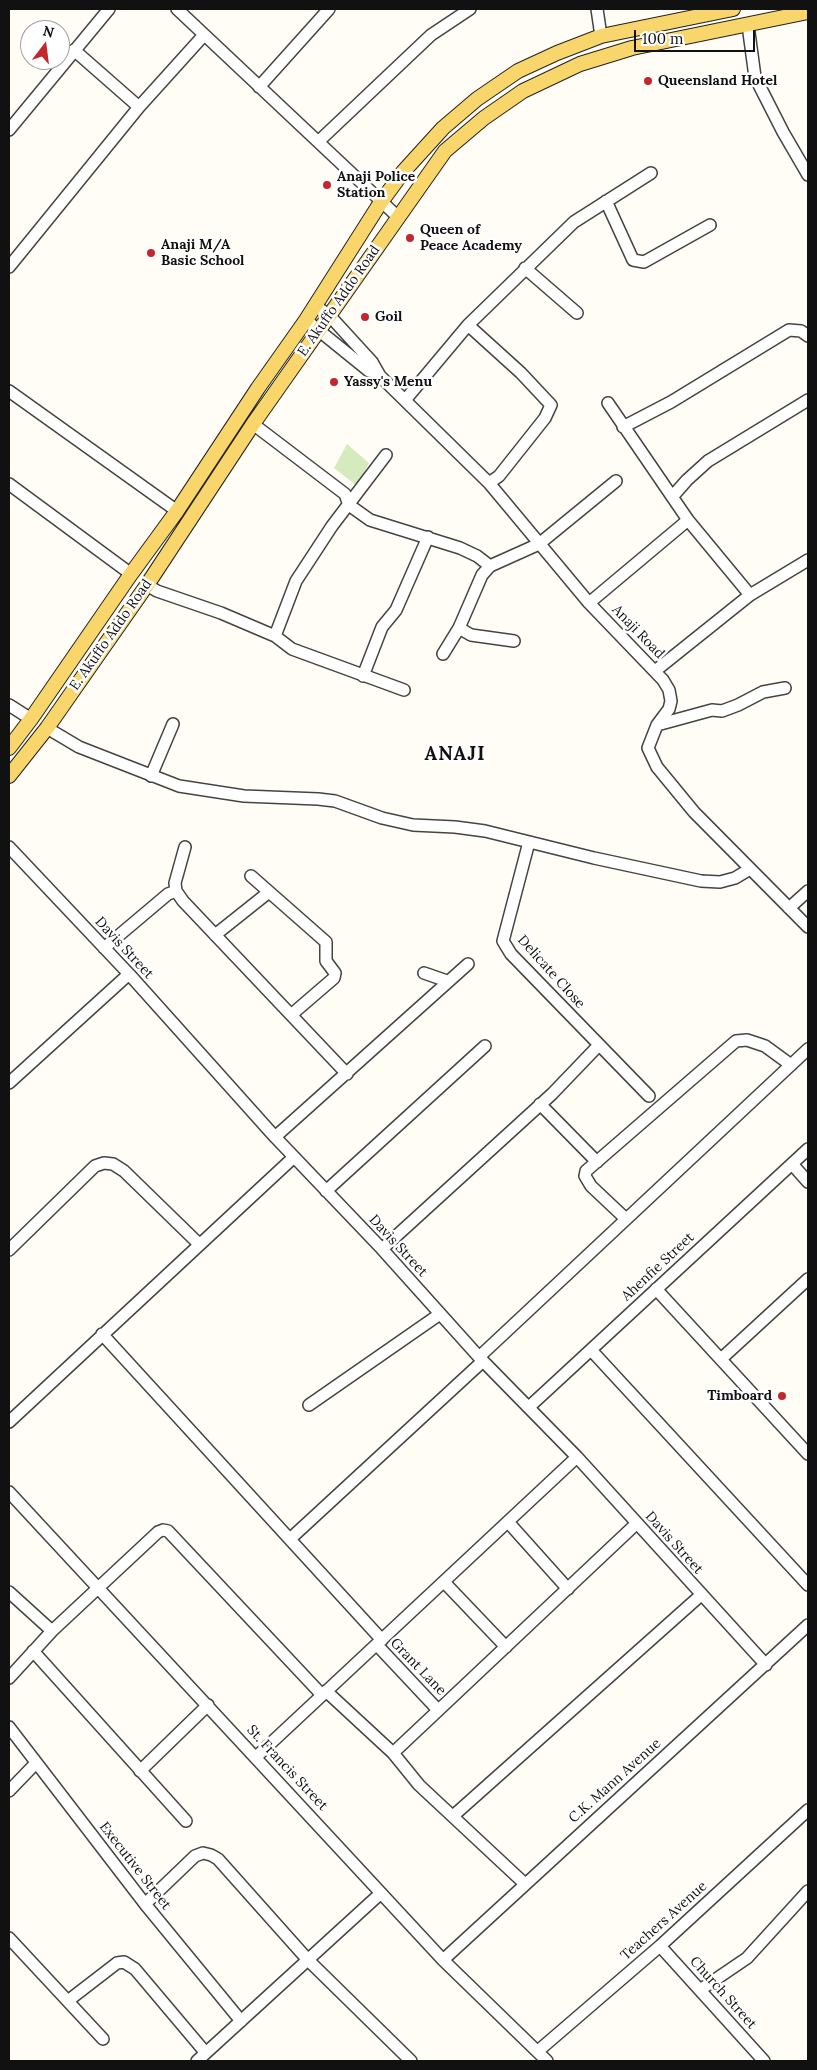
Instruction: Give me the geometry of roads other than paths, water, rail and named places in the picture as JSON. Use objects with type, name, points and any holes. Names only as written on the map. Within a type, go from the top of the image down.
[{"type":"main road","name":"E. Akuffo Addo Road","points":[[9,748],[32,719],[131,574],[177,511],[258,388],[306,320],[402,172],[443,128],[477,99],[518,71],[557,53],[601,36],[733,9]]},
{"type":"main road","name":"E. Akuffo Addo Road","points":[[9,776],[47,728],[147,585],[253,424],[444,151],[484,118],[523,91],[580,64],[632,48],[808,12]]},
{"type":"street","points":[[9,130],[109,9]]},
{"type":"street","points":[[177,9],[398,217]]},
{"type":"street","points":[[259,87],[328,9]]},
{"type":"street","points":[[319,141],[431,35],[470,9]]},
{"type":"street","points":[[597,9],[601,36]]},
{"type":"street","points":[[748,25],[755,77],[783,132],[808,175]]},
{"type":"street","points":[[9,268],[140,107],[204,35]]},
{"type":"street","points":[[74,50],[140,107]]},
{"type":"street","points":[[406,399],[468,325],[574,222],[652,173]]},
{"type":"street","points":[[606,202],[633,260],[644,262],[710,225]]},
{"type":"street","points":[[525,268],[577,313]]},
{"type":"street","name":"Anaji Road","points":[[315,306],[329,316],[372,362],[377,372],[489,483],[589,603],[654,670],[669,690],[671,701],[669,709],[657,726],[648,748],[657,767],[694,812],[808,927]]},
{"type":"street","name":"Anaji Road","points":[[306,320],[369,371],[377,372]]},
{"type":"street","points":[[468,325],[520,373],[551,405],[544,418],[499,476],[489,483]]},
{"type":"street","points":[[623,427],[671,402],[789,330],[801,331],[808,336]]},
{"type":"street","points":[[9,391],[177,511]]},
{"type":"street","points":[[672,497],[708,462],[808,400]]},
{"type":"street","points":[[608,403],[688,520],[750,595]]},
{"type":"street","points":[[253,424],[344,494],[349,505],[370,520],[460,548],[477,556],[490,566]]},
{"type":"street","points":[[275,636],[296,581],[332,526],[386,455]]},
{"type":"street","points":[[443,654],[459,628],[482,575],[490,566],[539,544],[616,481]]},
{"type":"street","points":[[9,484],[131,574]]},
{"type":"street","points":[[589,603],[688,520]]},
{"type":"street","points":[[363,676],[382,627],[396,610],[428,537]]},
{"type":"street","points":[[654,670],[750,595],[808,560]]},
{"type":"street","points":[[147,585],[157,591],[222,613],[275,636],[292,649],[404,690]]},
{"type":"street","points":[[459,628],[470,635],[514,641]]},
{"type":"street","points":[[657,726],[712,710],[722,711],[762,692],[784,688]]},
{"type":"street","points":[[9,705],[32,719]]},
{"type":"street","points":[[151,776],[173,724]]},
{"type":"street","points":[[47,728],[79,747],[179,786],[244,796],[318,798],[334,801],[382,818],[413,825],[478,830],[702,881],[720,882],[735,878],[750,869]]},
{"type":"street","name":"Delicate Close","points":[[529,842],[503,941],[511,954],[649,1096]]},
{"type":"street","name":"Davis Street","points":[[9,847],[129,974],[275,1137],[382,1249],[481,1359],[577,1457],[766,1665]]},
{"type":"street","points":[[185,847],[175,883],[176,891],[183,902],[347,1074]]},
{"type":"street","points":[[251,876],[326,942],[326,961],[335,973],[334,978],[291,1015]]},
{"type":"street","points":[[104,948],[168,894],[176,891]]},
{"type":"street","points":[[789,908],[808,891]]},
{"type":"street","points":[[216,935],[269,892]]},
{"type":"street","points":[[275,1137],[468,964]]},
{"type":"street","points":[[424,973],[447,981]]},
{"type":"street","points":[[9,1083],[129,974]]},
{"type":"street","points":[[626,1219],[591,1186],[585,1176],[586,1171],[736,1041],[747,1040],[765,1046],[791,1065]]},
{"type":"street","points":[[382,1249],[540,1104],[599,1045]]},
{"type":"street","points":[[326,1191],[485,1046]]},
{"type":"street","points":[[290,1539],[626,1219],[808,1049]]},
{"type":"street","points":[[540,1104],[596,1162]]},
{"type":"street","name":"Ahenfie Street","points":[[529,1407],[808,1150]]},
{"type":"street","points":[[9,1422],[294,1157]]},
{"type":"street","points":[[9,1250],[95,1166],[104,1163],[113,1164],[124,1171],[199,1244]]},
{"type":"street","points":[[792,1164],[808,1182]]},
{"type":"street","points":[[720,1359],[808,1279]]},
{"type":"street","points":[[656,1289],[808,1454]]},
{"type":"street","points":[[309,1405],[440,1314]]},
{"type":"street","name":"Grant Lane","points":[[102,1334],[290,1539],[438,1710]]},
{"type":"street","points":[[591,1350],[808,1585]]},
{"type":"street","points":[[256,1757],[577,1457]]},
{"type":"street","name":"St. Francis Street","points":[[9,1492],[443,1960],[547,2061]]},
{"type":"street","points":[[508,1522],[568,1589]]},
{"type":"street","points":[[393,1753],[636,1524]]},
{"type":"street","points":[[9,1678],[52,1631],[158,1532],[168,1531],[324,1693],[393,1753],[419,1785],[526,1884]]},
{"type":"street","points":[[444,1582],[506,1647]]},
{"type":"street","points":[[9,1592],[52,1631]]},
{"type":"street","points":[[453,1816],[701,1595]]},
{"type":"street","name":"C.K. Mann Avenue","points":[[443,1960],[808,1625]]},
{"type":"street","points":[[33,1650],[186,1821]]},
{"type":"street","points":[[140,1771],[208,1705]]},
{"type":"street","name":"Executive Street","points":[[9,1727],[145,1904],[241,2021]]},
{"type":"street","points":[[9,1790],[36,1763]]},
{"type":"street","name":"Teachers Avenue","points":[[538,2051],[660,1946],[808,1810]]},
{"type":"street","points":[[145,1904],[195,1856],[203,1853],[212,1855],[218,1859],[308,1960],[411,2061]]},
{"type":"street","points":[[700,1990],[747,1958],[808,1891]]},
{"type":"street","points":[[197,2061],[381,1893]]},
{"type":"street","points":[[9,1938],[69,2000],[103,2039]]},
{"type":"street","name":"Church Street","points":[[660,1946],[764,2061]]},
{"type":"street","points":[[69,2000],[118,1963],[124,1962],[135,1969],[205,2052]]},
{"type":"place","name":"Queensland Hotel","points":[[648,81]]},
{"type":"place","name":"Anaji Police Station","points":[[327,185]]},
{"type":"place","name":"Queen of Peace Academy","points":[[410,238]]},
{"type":"place","name":"Anaji M/A Basic School","points":[[151,253]]},
{"type":"place","name":"Goil","points":[[365,317]]},
{"type":"place","name":"Yassy's Menu","points":[[334,382]]},
{"type":"place","name":"Timboard","points":[[782,1396]]},
{"type":"district","name":"ANAJI","points":[[455,755]]}]
